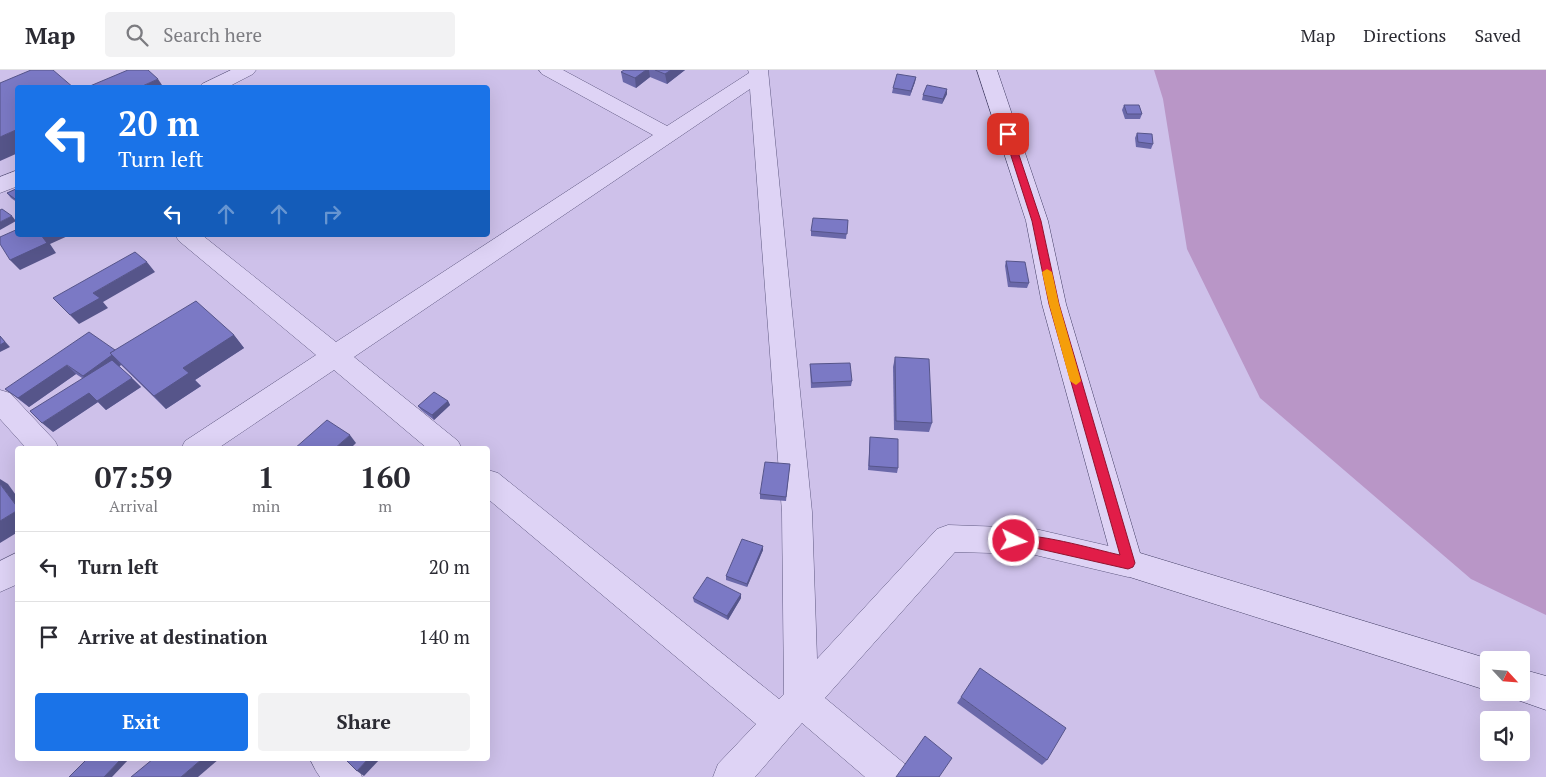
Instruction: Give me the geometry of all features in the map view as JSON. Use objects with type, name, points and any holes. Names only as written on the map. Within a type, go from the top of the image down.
[{"type":"street","points":[[215,85],[246,70]]},
{"type":"street","points":[[549,70],[668,135]]},
{"type":"street","points":[[987,70],[1037,221],[1054,304],[1128,563]]},
{"type":"street","points":[[200,446],[668,135],[758,72],[797,512],[791,711]]},
{"type":"street","points":[[0,186],[15,179]]},
{"type":"street","points":[[189,237],[444,446]]},
{"type":"street","points":[[0,400],[42,446]]},
{"type":"street","points":[[490,484],[791,711],[892,777]]},
{"type":"street","points":[[731,777],[948,538],[1031,542],[1128,563],[1480,672]]},
{"type":"street","points":[[0,578],[15,568]]},
{"type":"street","points":[[1530,688],[1546,693]]},
{"type":"street","points":[[330,761],[344,777]]},
{"type":"shaded area","points":[[1154,70],[1546,70],[1546,615],[1471,579],[1260,398],[1187,249],[1163,99]]},
{"type":"building","points":[[31,70],[53,70],[70,85],[15,85],[15,130],[0,137],[0,83]]},
{"type":"building","points":[[128,70],[148,70],[158,79],[145,85],[92,85]]},
{"type":"building","points":[[624,70],[646,70],[635,78],[621,72]]},
{"type":"building","points":[[655,70],[671,70],[665,74]]},
{"type":"building","points":[[897,74],[916,77],[911,91],[893,88]]},
{"type":"building","points":[[927,85],[947,89],[943,99],[923,95]]},
{"type":"building","points":[[1124,105],[1139,105],[1142,114],[1127,114]]},
{"type":"building","points":[[1137,133],[1152,134],[1153,144],[1138,142]]},
{"type":"building","points":[[15,189],[15,199],[7,193]]},
{"type":"building","points":[[2,209],[12,216],[0,222],[0,210]]},
{"type":"building","points":[[813,218],[848,220],[847,234],[811,231]]},
{"type":"building","points":[[15,230],[15,237],[42,237],[47,243],[10,260],[0,244],[0,237]]},
{"type":"building","points":[[135,252],[147,262],[93,293],[100,298],[70,315],[53,298]]},
{"type":"building","points":[[1006,261],[1025,262],[1029,283],[1010,282]]},
{"type":"building","points":[[196,301],[234,335],[183,368],[189,373],[154,396],[110,353]]},
{"type":"building","points":[[89,332],[115,350],[110,353],[112,355],[83,376],[67,365],[18,398],[5,389]]},
{"type":"building","points":[[0,336],[5,342],[0,345]]},
{"type":"building","points":[[895,357],[929,359],[932,423],[896,421]]},
{"type":"building","points":[[112,360],[132,378],[97,401],[89,393],[42,423],[30,411]]},
{"type":"building","points":[[850,363],[852,381],[812,383],[810,364]]},
{"type":"building","points":[[434,392],[448,401],[432,415],[418,406]]},
{"type":"building","points":[[327,420],[350,435],[337,446],[297,446]]},
{"type":"building","points":[[870,437],[898,439],[898,468],[869,466]]},
{"type":"building","points":[[765,462],[790,464],[786,497],[760,494]]},
{"type":"building","points":[[0,484],[15,504],[15,512],[0,521]]},
{"type":"building","points":[[742,539],[763,546],[747,584],[726,576]]},
{"type":"building","points":[[707,577],[741,594],[727,616],[693,598]]},
{"type":"building","points":[[980,668],[1066,728],[1047,760],[961,697]]},
{"type":"building","points":[[925,736],[952,758],[939,777],[896,777]]},
{"type":"building","points":[[85,761],[119,761],[104,777],[69,777]]},
{"type":"building","points":[[151,761],[200,761],[181,777],[131,777]]},
{"type":"building","points":[[347,761],[366,761],[357,771]]},
{"type":"slow traffic","points":[[1047,272],[1076,381]]},
{"type":"route","points":[[1008,134],[1037,221],[1054,304],[1128,563],[1031,542],[1014,541]]}]
